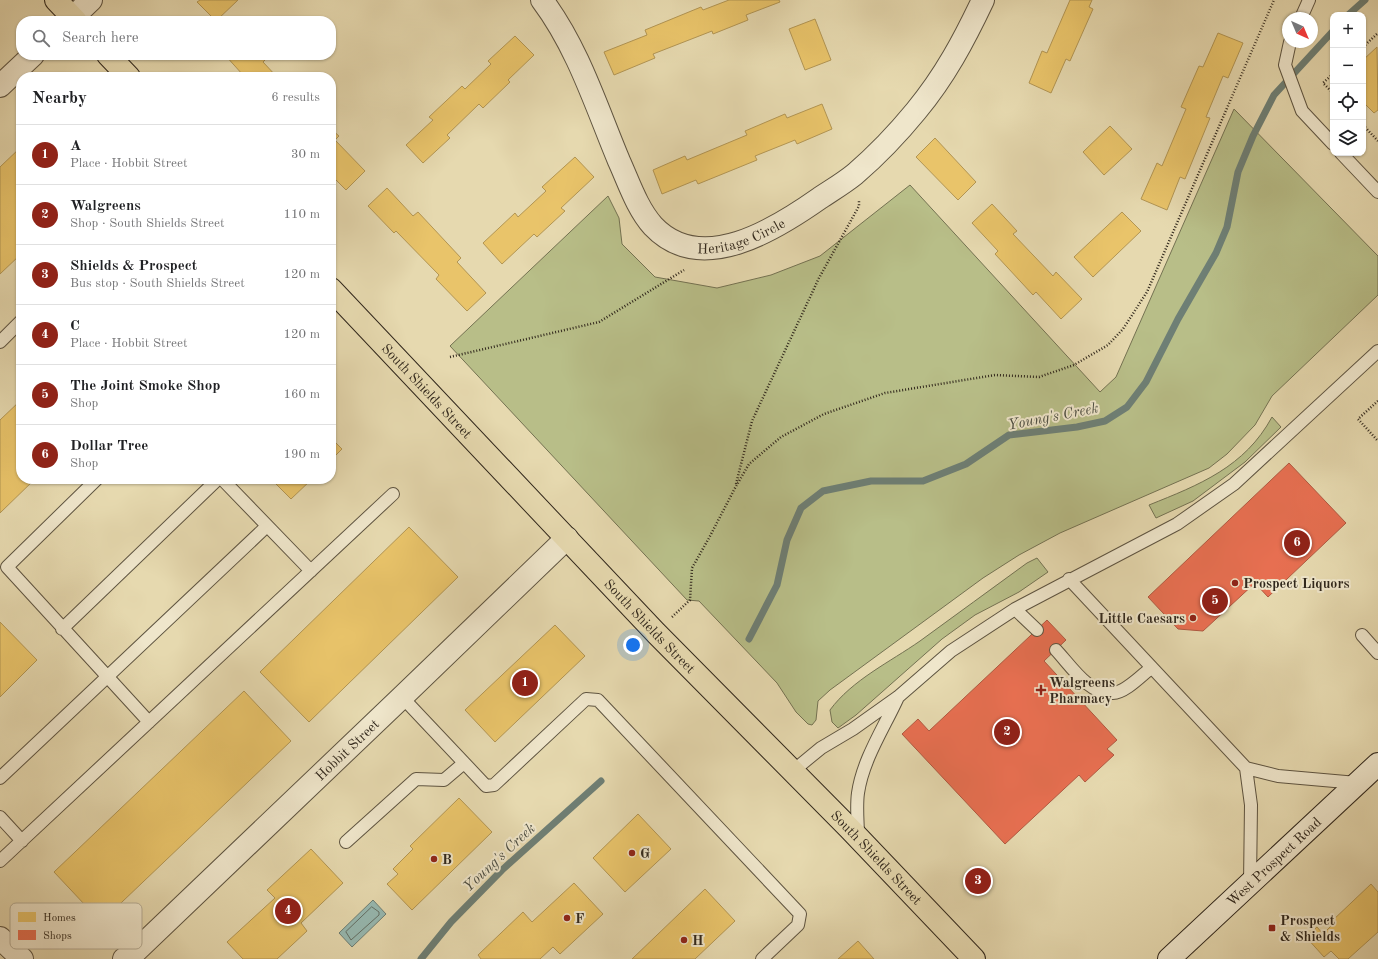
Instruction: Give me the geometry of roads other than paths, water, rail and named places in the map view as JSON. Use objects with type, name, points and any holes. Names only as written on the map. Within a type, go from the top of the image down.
[{"type":"main road","points":[[56,0],[69,16]]},
{"type":"main road","points":[[113,60],[124,72]]},
{"type":"main road","name":"South Shields Street","points":[[336,294],[656,633],[858,837],[974,959]]},
{"type":"street","points":[[76,16],[91,0]]},
{"type":"street","name":"Heritage Circle","points":[[542,0],[563,32],[583,69],[608,134],[640,208],[653,226],[666,237],[684,245],[700,248],[727,246],[757,236],[787,221],[854,175],[883,148],[916,111],[943,75],[960,48],[983,0]]},
{"type":"street","points":[[0,86],[28,60]]},
{"type":"street","name":"Hobbit Street","points":[[142,945],[567,538]]},
{"type":"street","name":"West Prospect Road","points":[[1169,959],[1378,764]]},
{"type":"street","points":[[0,938],[10,948]]},
{"type":"street","points":[[12,949],[22,959]]},
{"type":"street","name":"Hobbit Street","points":[[124,959],[138,949]]},
{"type":"lane","points":[[1303,12],[1308,0]]},
{"type":"lane","points":[[1289,48],[1285,65],[1302,111],[1330,141]]},
{"type":"lane","points":[[1345,156],[1378,192]]},
{"type":"lane","points":[[0,342],[16,326]]},
{"type":"lane","points":[[792,771],[821,748],[853,729],[898,697],[951,651],[1015,609],[1069,579],[1177,524],[1234,484],[1378,351]]},
{"type":"lane","points":[[92,484],[7,568],[149,722]]},
{"type":"lane","points":[[62,629],[213,484]]},
{"type":"lane","points":[[227,484],[310,571]]},
{"type":"lane","points":[[0,861],[393,494]]},
{"type":"lane","points":[[0,778],[267,526]]},
{"type":"lane","points":[[1069,579],[1246,768],[1278,776],[1357,783]]},
{"type":"lane","points":[[1015,609],[1037,630]]},
{"type":"lane","points":[[1362,635],[1378,653]]},
{"type":"lane","points":[[1056,650],[1094,690],[1114,694],[1130,685],[1151,668]]},
{"type":"lane","points":[[402,697],[486,786],[494,785],[586,699],[598,700],[800,914],[798,925],[762,959]]},
{"type":"lane","points":[[858,837],[858,793],[872,750],[898,697]]},
{"type":"lane","points":[[346,842],[416,779],[444,780],[464,763]]},
{"type":"lane","points":[[1246,768],[1251,804],[1250,883]]},
{"type":"lane","points":[[0,817],[22,841]]},
{"type":"water","points":[[373,900],[386,914],[352,947],[339,933]]},
{"type":"waterway","name":"Young's Creek","points":[[1351,12],[1365,0]]},
{"type":"waterway","name":"Young's Creek","points":[[749,639],[777,585],[787,540],[801,508],[823,491],[871,481],[923,481],[966,464],[1009,435],[1077,427],[1105,421],[1127,407],[1146,382],[1178,319],[1216,253],[1227,227],[1238,172],[1253,136],[1274,95],[1330,34]]},
{"type":"waterway","name":"Young's Creek","points":[[421,959],[451,922],[502,870],[601,781]]},
{"type":"place","name":"Dollar Tree","points":[[1297,543]]},
{"type":"place","name":"Prospect Liquors","points":[[1235,583]]},
{"type":"place","name":"The Joint Smoke Shop","points":[[1215,601]]},
{"type":"place","name":"Little Caesars","points":[[1193,618]]},
{"type":"place","name":"A","points":[[525,683]]},
{"type":"place","name":"Walgreens Pharmacy","points":[[1041,690]]},
{"type":"place","name":"Walgreens","points":[[1007,732]]},
{"type":"place","name":"G","points":[[632,853]]},
{"type":"place","name":"B","points":[[434,859]]},
{"type":"place","name":"Shields & Prospect","points":[[978,881]]},
{"type":"place","name":"C","points":[[288,911]]},
{"type":"place","name":"F","points":[[567,918]]},
{"type":"place","name":"Prospect & Shields","points":[[1272,928]]},
{"type":"place","name":"H","points":[[684,940]]}]
